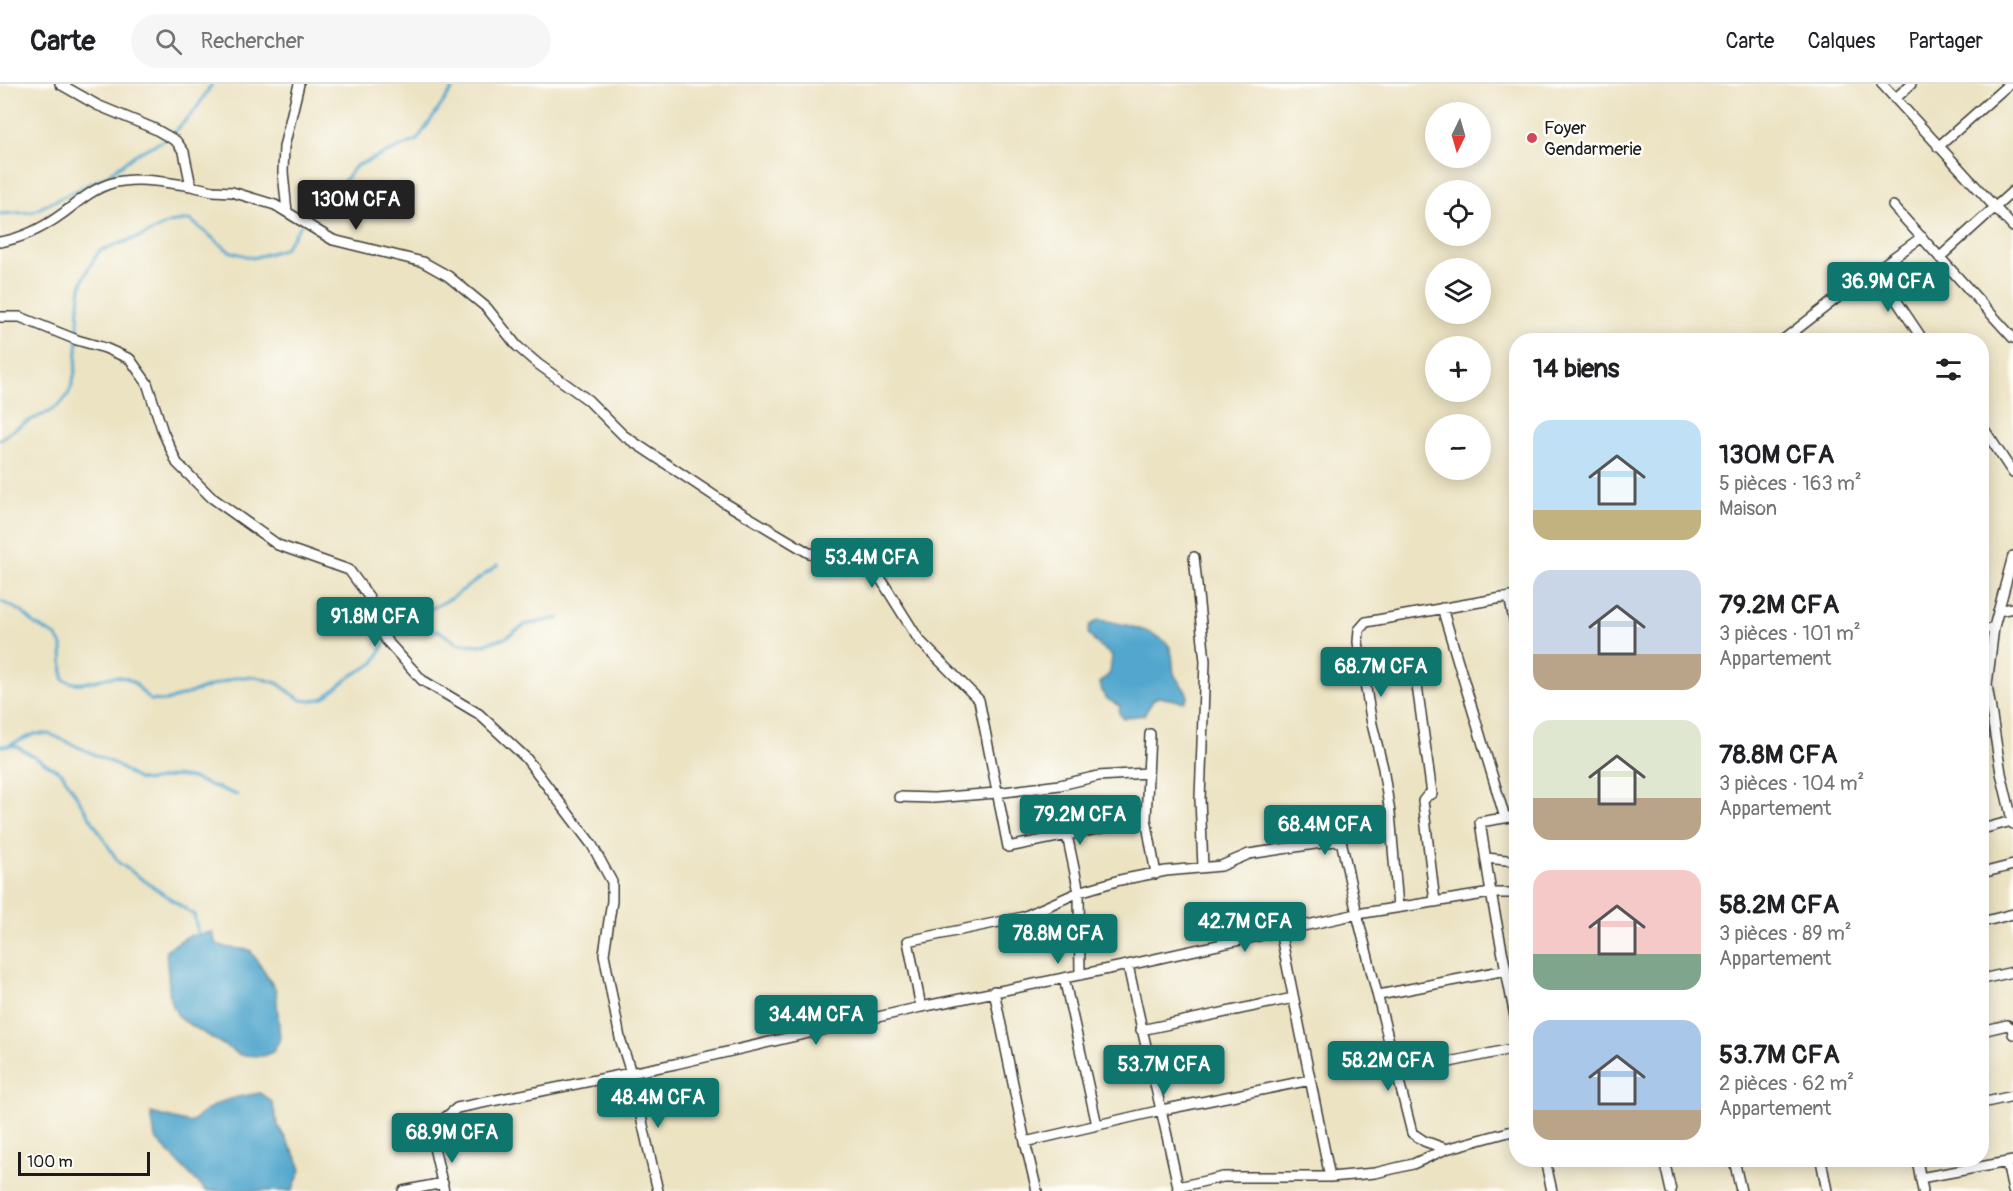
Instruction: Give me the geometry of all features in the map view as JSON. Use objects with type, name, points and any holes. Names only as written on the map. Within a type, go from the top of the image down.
[{"type":"street","points":[[60,84],[97,105],[155,129],[176,141],[184,152],[191,186]]},
{"type":"street","points":[[287,212],[283,172],[284,147],[300,84]]},
{"type":"street","points":[[1882,84],[2013,227]]},
{"type":"street","points":[[1894,99],[1911,84]]},
{"type":"street","points":[[1938,147],[2009,84]]},
{"type":"street","points":[[0,242],[18,239],[36,231],[89,194],[109,184],[140,180],[232,192],[275,205],[333,240],[423,262],[448,276],[487,308],[517,346],[588,400],[623,435],[725,503],[809,553],[856,561],[869,566],[882,581],[919,640],[979,700],[1008,847],[1146,819]]},
{"type":"street","points":[[1940,257],[2013,191]]},
{"type":"street","points":[[1893,206],[2013,338]]},
{"type":"street","points":[[1792,333],[1922,237]]},
{"type":"street","points":[[1875,270],[1918,333]]},
{"type":"street","points":[[0,317],[20,317],[130,359],[147,383],[163,432],[177,463],[212,497],[278,545],[349,570],[369,597],[373,617],[384,638],[422,680],[479,714],[526,758],[592,844],[612,882],[612,901],[604,954],[620,1038],[632,1073],[658,1191]]},
{"type":"street","points":[[1989,436],[2013,472]]},
{"type":"street","points":[[1989,660],[1994,627],[2013,556]]},
{"type":"street","points":[[1194,557],[1205,661],[1200,799],[1203,867]]},
{"type":"street","points":[[1398,907],[1383,768],[1372,724],[1358,642],[1359,630],[1366,622],[1509,598]]},
{"type":"street","points":[[1998,611],[2013,608]]},
{"type":"street","points":[[1442,609],[1505,818]]},
{"type":"street","points":[[1989,628],[1994,627]]},
{"type":"street","points":[[1365,680],[1415,671],[1432,794],[1423,801],[1435,902]]},
{"type":"street","points":[[1989,716],[2013,822],[1989,827]]},
{"type":"street","points":[[1150,734],[1146,819],[1156,874]]},
{"type":"street","points":[[2001,773],[2013,771]]},
{"type":"street","points":[[899,797],[934,798],[996,793],[1060,785],[1098,776],[1148,773]]},
{"type":"street","points":[[1509,817],[1480,822],[1491,893],[1509,981]]},
{"type":"street","points":[[1067,835],[1079,892],[1080,975]]},
{"type":"street","points":[[921,1007],[908,941],[1023,917],[1079,892],[1120,880],[1221,866],[1249,854],[1341,840],[1357,914],[1413,1133],[1424,1141],[1446,1149]]},
{"type":"street","points":[[1486,858],[1509,860]]},
{"type":"street","points":[[1989,871],[2013,865]]},
{"type":"street","points":[[403,1191],[443,1187],[433,1143],[441,1120],[457,1108],[632,1073],[921,1007],[1128,965],[1357,914],[1491,893],[1509,893]]},
{"type":"street","points":[[1989,920],[2013,914]]},
{"type":"street","points":[[1280,931],[1330,1177]]},
{"type":"street","points":[[1128,965],[1141,1030],[1162,1110],[1177,1189],[1223,1177],[1330,1177],[1375,1173],[1413,1164],[1446,1149],[1509,1132]]},
{"type":"street","points":[[1379,995],[1506,970]]},
{"type":"street","points":[[1989,977],[2013,972]]},
{"type":"street","points":[[1064,978],[1097,1125]]},
{"type":"street","points":[[994,991],[1037,1191]]},
{"type":"street","points":[[1141,1030],[1293,998]]},
{"type":"street","points":[[1989,1029],[2007,1025],[2012,1028],[2013,1034]]},
{"type":"street","points":[[1398,1073],[1509,1049]]},
{"type":"street","points":[[1025,1142],[1162,1110],[1310,1080]]},
{"type":"street","points":[[1989,1101],[2013,1096]]},
{"type":"street","points":[[1989,1166],[2010,1162],[2013,1191]]},
{"type":"street","points":[[1547,1167],[1552,1191]]},
{"type":"street","points":[[1666,1167],[1671,1191]]},
{"type":"street","points":[[1736,1167],[1741,1191]]},
{"type":"street","points":[[1822,1167],[1827,1191]]},
{"type":"street","points":[[1918,1167],[1923,1191]]},
{"type":"street","points":[[1920,1178],[1982,1167]]},
{"type":"water","points":[[1099,620],[1137,628],[1164,641],[1172,652],[1175,676],[1188,697],[1184,702],[1159,697],[1154,699],[1144,715],[1123,718],[1119,713],[1120,706],[1106,698],[1101,688],[1100,683],[1110,673],[1112,656],[1088,633],[1090,625]]},
{"type":"water","points":[[212,932],[216,944],[250,950],[276,990],[280,1039],[273,1052],[263,1056],[240,1055],[179,1018],[170,1000],[166,950],[188,936]]},
{"type":"water","points":[[260,1093],[272,1102],[278,1126],[296,1156],[301,1170],[292,1191],[206,1191],[155,1138],[151,1113],[190,1123],[222,1102]]},
{"type":"waterway","points":[[0,214],[32,212],[108,175],[136,154],[170,137],[196,109],[212,84]]},
{"type":"waterway","points":[[306,220],[336,191],[356,166],[417,140],[456,84]]},
{"type":"waterway","points":[[0,440],[20,426],[54,409],[70,391],[76,363],[82,283],[99,251],[142,236],[169,223],[190,220],[229,251],[253,258],[284,249],[301,225]]},
{"type":"waterway","points":[[402,630],[409,620],[450,599],[498,565]]},
{"type":"waterway","points":[[0,601],[21,611],[36,625],[56,636],[62,645],[63,679],[80,683],[108,678],[125,678],[133,682],[150,700],[166,701],[238,677],[256,677],[277,683],[301,700],[311,701],[324,698],[351,676],[374,663],[386,640],[402,630],[439,631],[457,643],[480,645],[505,638],[525,625],[559,618]]},
{"type":"waterway","points":[[9,745],[35,734],[50,734],[115,764],[137,779],[148,781],[175,776],[191,778],[237,795]]},
{"type":"waterway","points":[[0,746],[16,746],[62,773],[119,863],[194,915],[198,934]]},
{"type":"place","name":"Foyer Gendarmerie","points":[[1532,138]]}]
